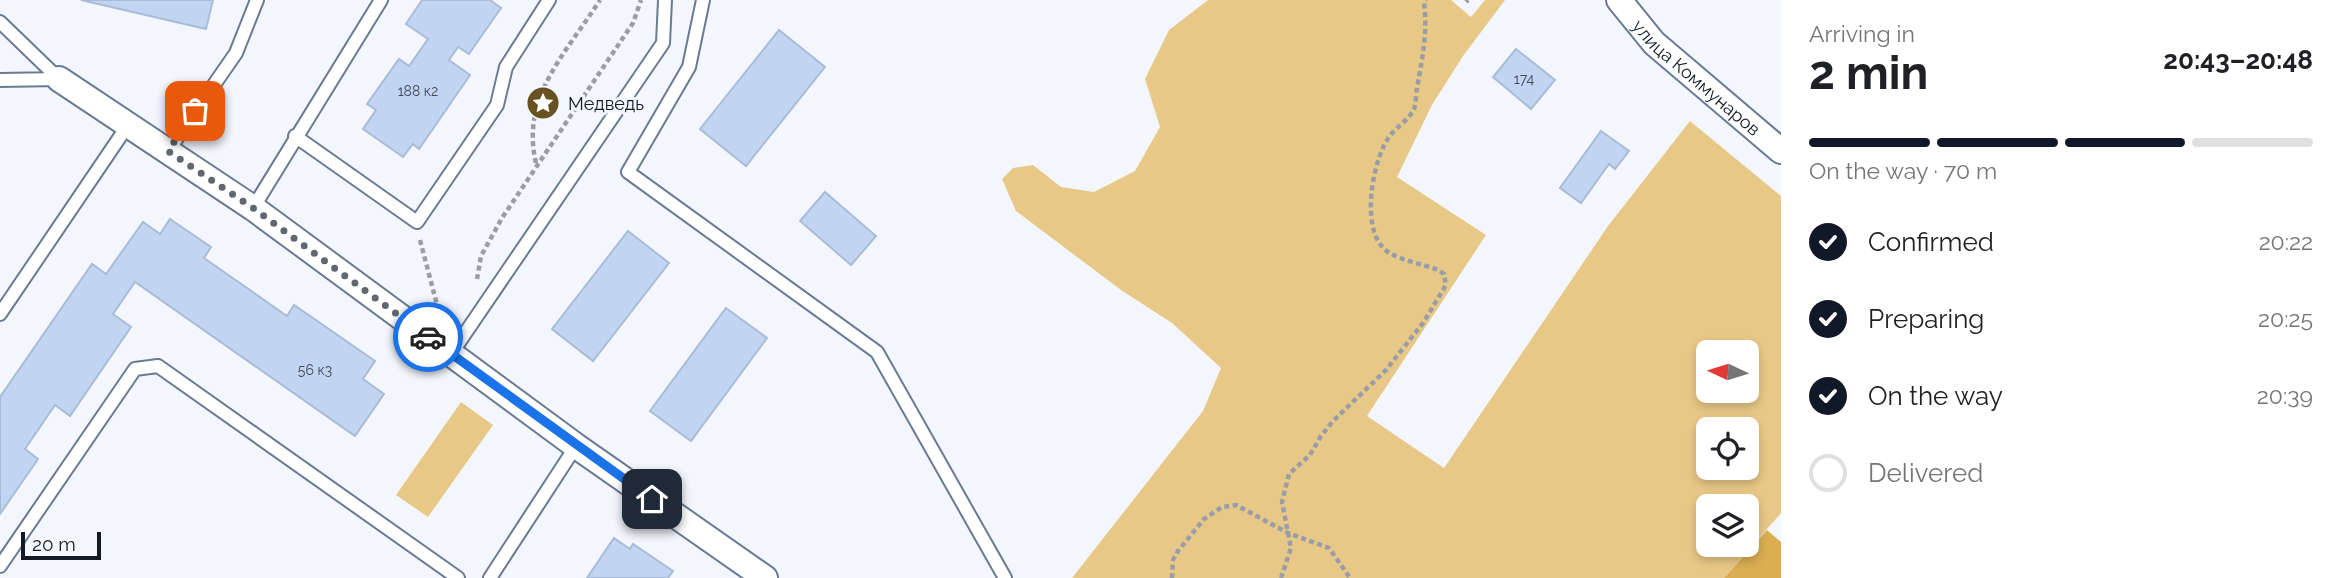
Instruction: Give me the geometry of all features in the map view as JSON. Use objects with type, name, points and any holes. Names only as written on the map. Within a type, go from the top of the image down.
[{"type":"street","name":"улица Коммунаров","points":[[1619,0],[1654,43],[1781,151]]},
{"type":"street","points":[[60,79],[253,208],[576,446],[765,578]]},
{"type":"lane","points":[[168,151],[236,52],[257,0]]},
{"type":"lane","points":[[253,208],[381,0]]},
{"type":"lane","points":[[295,136],[417,222],[497,105],[506,67],[549,0]]},
{"type":"lane","points":[[451,355],[663,43],[665,0]]},
{"type":"lane","points":[[702,0],[689,67],[628,172],[877,352],[1005,578]]},
{"type":"lane","points":[[0,22],[60,79]]},
{"type":"lane","points":[[0,80],[60,79]]},
{"type":"lane","points":[[0,314],[128,125]]},
{"type":"lane","points":[[0,566],[135,369],[158,366],[458,578]]},
{"type":"lane","points":[[490,578],[576,446]]},
{"type":"path","points":[[536,164],[532,149],[535,110],[543,85],[600,0]]},
{"type":"path","points":[[485,302],[477,287],[481,256],[536,164],[633,23],[641,0]]},
{"type":"path","points":[[1281,578],[1291,548],[1282,502],[1289,474],[1310,456],[1333,421],[1385,370],[1423,323],[1447,285],[1444,274],[1438,270],[1387,251],[1376,238],[1370,215],[1379,159],[1388,138],[1414,110],[1426,21],[1426,0]]},
{"type":"path","points":[[417,222],[451,355]]},
{"type":"path","points":[[1172,578],[1178,551],[1204,519],[1222,507],[1236,506],[1288,533],[1329,548],[1350,578]]},
{"type":"shaded area","points":[[1208,0],[1451,0],[1471,17],[1485,0],[1505,0],[1463,56],[1432,105],[1397,177],[1486,235],[1367,416],[1444,468],[1608,226],[1690,121],[1781,196],[1781,513],[1759,538],[1759,494],[1696,494],[1696,557],[1742,557],[1724,578],[1072,578],[1203,411],[1221,368],[1172,323],[1121,290],[1016,211],[1002,179],[1013,168],[1033,165],[1061,187],[1094,192],[1135,171],[1160,127],[1145,79],[1169,30]]},
{"type":"shaded area","points":[[461,402],[493,425],[428,517],[396,495]]},
{"type":"shaded area","points":[[1767,530],[1781,542],[1781,578],[1724,578],[1743,557],[1759,557],[1759,539]]},
{"type":"building","points":[[81,0],[213,0],[206,29]]},
{"type":"building","points":[[422,0],[490,0],[501,8],[469,54],[458,47],[449,60],[470,75],[419,149],[413,144],[403,157],[363,129],[376,110],[367,104],[399,59],[409,66],[428,39],[406,24]]},
{"type":"building","points":[[779,30],[825,67],[746,166],[700,129]]},
{"type":"building","points":[[1516,49],[1555,80],[1531,109],[1493,77]]},
{"type":"building","points":[[1601,131],[1629,151],[1615,169],[1609,164],[1581,203],[1560,188]]},
{"type":"building","points":[[825,192],[876,236],[851,265],[800,221]]},
{"type":"building","points":[[170,219],[211,247],[204,258],[287,316],[294,305],[375,361],[363,379],[384,394],[355,436],[135,282],[113,314],[131,327],[70,416],[55,405],[25,449],[38,459],[0,514],[0,397],[92,264],[106,274],[143,222],[160,234]]},
{"type":"building","points":[[628,231],[669,263],[593,361],[552,329]]},
{"type":"building","points":[[726,308],[767,338],[691,441],[650,411]]},
{"type":"building","points":[[614,538],[630,549],[633,544],[673,571],[668,578],[587,578]]},
{"type":"way so far","points":[[195,111],[168,151],[253,208],[428,337]]},
{"type":"place","name":"Медведь","points":[[543,103]]},
{"type":"route","points":[[428,337],[652,499]]}]
